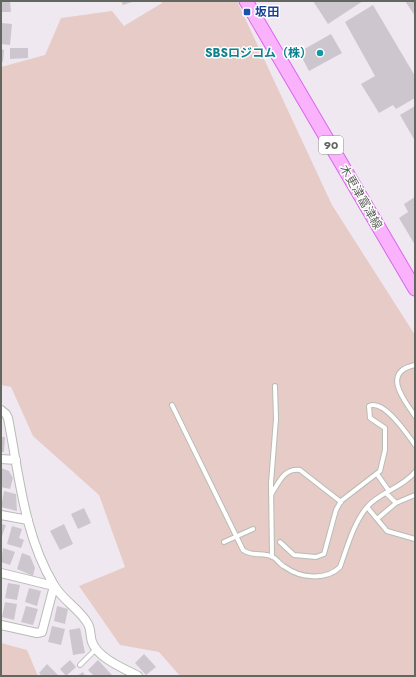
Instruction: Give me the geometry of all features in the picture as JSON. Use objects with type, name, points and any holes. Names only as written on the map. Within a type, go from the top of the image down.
[{"type":"main road","name":"木更津富津線","points":[[246,1],[415,289]]},
{"type":"street","points":[[1,410],[8,418],[28,520],[35,547],[54,586],[88,624],[92,642],[96,649],[102,655],[138,676]]},
{"type":"street","points":[[1,459],[16,460]]},
{"type":"street","points":[[1,515],[28,520]]},
{"type":"street","points":[[1,573],[54,586]]},
{"type":"street","points":[[1,625],[37,634],[42,632],[54,586]]},
{"type":"lane","points":[[415,365],[405,369],[398,376],[397,385],[399,392],[415,416]]},
{"type":"lane","points":[[272,556],[271,494],[276,419],[275,386]]},
{"type":"lane","points":[[280,542],[294,555],[316,557],[324,554],[336,510],[341,502],[377,474],[382,463],[386,439],[384,428],[370,418],[369,406],[375,404],[386,411],[415,445]]},
{"type":"lane","points":[[172,405],[243,550],[247,554],[272,556],[285,568],[305,575],[317,577],[334,573],[340,567],[357,523],[367,507],[387,492],[401,484],[415,472]]},
{"type":"lane","points":[[271,494],[285,473],[289,470],[300,470],[341,502]]},
{"type":"lane","points":[[377,474],[387,492],[396,503]]},
{"type":"lane","points":[[377,519],[396,503],[415,495]]},
{"type":"lane","points":[[367,507],[387,532],[415,539]]},
{"type":"lane","points":[[224,542],[252,529]]},
{"type":"lane","points":[[80,665],[96,649]]},
{"type":"shaded area","points":[[162,1],[237,1],[332,205],[415,335],[415,676],[180,676],[159,652],[120,645],[79,586],[125,567],[99,495],[33,436],[11,387],[1,385],[1,67],[45,55],[61,18],[112,11],[124,26],[162,3]]},
{"type":"shaded area","points":[[1,643],[27,650],[38,676],[1,676]]},
{"type":"building","points":[[1,1],[10,1],[11,12],[1,12]]},
{"type":"building","points":[[121,1],[135,1],[123,5]]},
{"type":"building","points":[[313,1],[363,1],[328,24]]},
{"type":"building","points":[[405,1],[415,1],[415,16]]},
{"type":"building","points":[[373,5],[415,76],[415,98],[396,109],[393,105],[379,113],[361,84],[375,76],[345,22]]},
{"type":"building","points":[[1,23],[12,24],[10,45],[1,44]]},
{"type":"building","name":"SBSロジコム（株）","points":[[331,34],[342,53],[309,71],[299,52]]},
{"type":"building","points":[[10,48],[28,48],[28,58],[10,59]]},
{"type":"building","points":[[1,49],[4,50],[3,62],[1,61]]},
{"type":"building","points":[[415,106],[415,141],[400,115]]},
{"type":"building","points":[[415,197],[415,245],[399,218],[408,212],[404,204]]},
{"type":"building","points":[[1,437],[5,437],[4,452],[1,452]]},
{"type":"building","points":[[1,468],[9,471],[13,478],[10,489],[1,487]]},
{"type":"building","points":[[4,491],[16,494],[17,511],[1,507]]},
{"type":"building","points":[[84,508],[91,523],[78,529],[71,514]]},
{"type":"building","points":[[1,524],[6,525],[1,539]]},
{"type":"building","points":[[64,524],[73,544],[60,550],[50,531]]},
{"type":"building","points":[[12,526],[22,529],[19,538],[24,540],[21,548],[7,544]]},
{"type":"building","points":[[3,548],[15,552],[10,565],[1,562]]},
{"type":"building","points":[[22,553],[30,556],[35,568],[33,576],[17,569]]},
{"type":"building","points":[[8,583],[20,585],[17,600],[5,598]]},
{"type":"building","points":[[29,588],[41,591],[37,606],[25,602]]},
{"type":"building","points":[[5,602],[17,604],[14,620],[2,617]]},
{"type":"building","points":[[26,606],[38,609],[33,625],[21,622]]},
{"type":"building","points":[[57,606],[68,609],[65,624],[54,621]]},
{"type":"building","points":[[52,626],[65,629],[61,645],[48,642]]},
{"type":"building","points":[[80,628],[85,653],[73,655],[69,630]]},
{"type":"building","points":[[144,654],[156,667],[146,675],[135,663]]},
{"type":"building","points":[[70,660],[76,667],[66,676],[60,669]]},
{"type":"building","points":[[98,660],[112,675],[111,676],[94,676],[88,670]]},
{"type":"building","points":[[47,664],[59,676],[42,676],[39,673]]},
{"type":"building","points":[[83,672],[85,676],[77,676]]},
{"type":"place","name":"坂田","points":[[247,12]]},
{"type":"place","name":"SBSロジコム（株）","points":[[320,53]]}]
